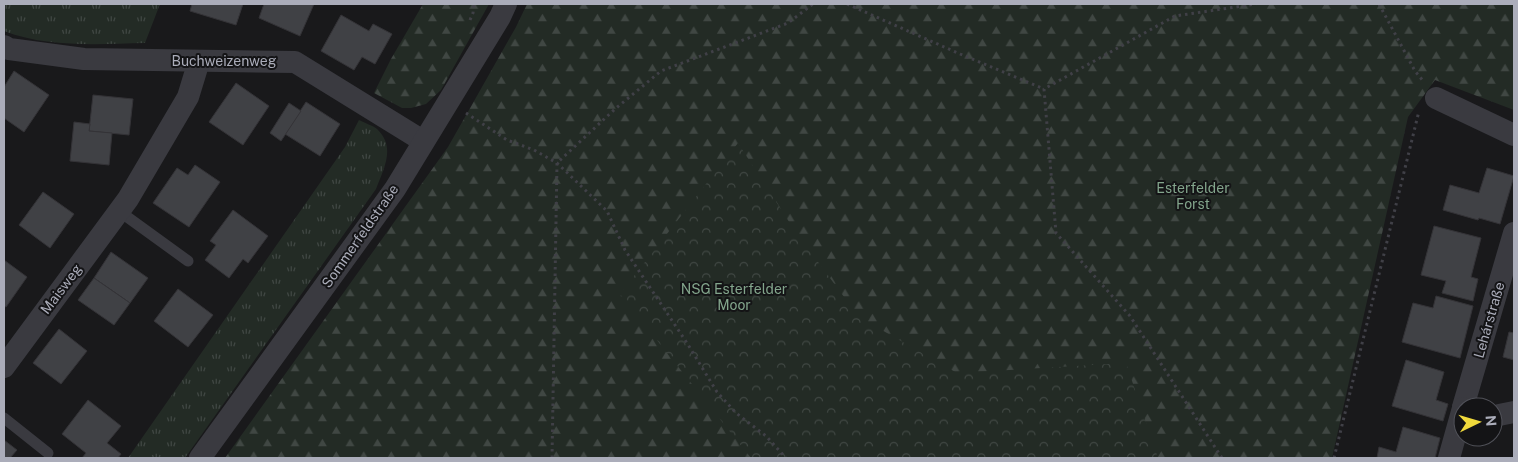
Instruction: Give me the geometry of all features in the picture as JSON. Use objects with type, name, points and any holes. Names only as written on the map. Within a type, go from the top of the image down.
[{"type":"street","name":"Sommerfeldstraße","points":[[200,458],[395,189],[500,17],[506,4]]},
{"type":"street","name":"Buchweizenweg","points":[[4,46],[9,49],[84,59],[294,62],[423,141]]},
{"type":"street","name":"Maisweg","points":[[8,352],[128,199],[188,97],[199,61]]},
{"type":"street","points":[[1428,100],[1514,134]]},
{"type":"street","name":"Lehárstraße","points":[[1466,397],[1514,233]]},
{"type":"street","name":"Lehárstraße","points":[[1449,458],[1453,444]]},
{"type":"lane","points":[[119,212],[188,261]]},
{"type":"lane","points":[[4,418],[48,453]]},
{"type":"path","points":[[552,458],[558,164],[615,109],[661,71],[788,24],[813,4]]},
{"type":"path","points":[[847,4],[1044,89]]},
{"type":"path","points":[[1044,89],[1175,16],[1256,4]]},
{"type":"path","points":[[1334,458],[1428,100],[1415,71],[1379,4]]},
{"type":"path","points":[[1044,89],[1056,233],[1130,316],[1222,458]]},
{"type":"path","points":[[447,104],[473,117],[507,140],[534,150],[558,164],[607,211],[625,250],[717,392],[736,413],[766,436],[786,458]]},
{"type":"green space","points":[[4,4],[160,4],[145,43],[73,44],[38,40],[4,31]]},
{"type":"green space","points":[[423,4],[489,4],[441,90],[426,104],[402,108],[374,93],[391,59]]},
{"type":"green space","name":"Esterfelder Forst","points":[[527,4],[1514,4],[1514,110],[1435,80],[1408,117],[1332,458],[225,458],[448,147]]},
{"type":"green space","points":[[359,120],[377,129],[386,143],[387,158],[376,189],[185,458],[128,458],[345,147]]},
{"type":"green space","name":"NSG Esterfelder Moor","points":[[738,143],[795,231],[859,317],[957,373],[1126,363],[1158,458],[751,458],[620,294]]},
{"type":"building","points":[[192,4],[243,4],[236,25],[190,11]]},
{"type":"building","points":[[264,4],[314,4],[300,36],[259,18]]},
{"type":"building","points":[[341,15],[369,31],[373,24],[392,34],[375,64],[362,57],[354,70],[321,51]]},
{"type":"building","points":[[14,71],[49,95],[24,132],[4,118],[4,87]]},
{"type":"building","points":[[236,83],[269,106],[243,145],[209,122]]},
{"type":"building","points":[[93,95],[133,99],[129,135],[89,131]]},
{"type":"building","points":[[306,102],[340,124],[320,156],[285,134]]},
{"type":"building","points":[[289,103],[301,111],[281,141],[270,133]]},
{"type":"building","points":[[74,122],[90,124],[89,131],[112,133],[109,165],[70,161]]},
{"type":"building","points":[[195,165],[220,182],[189,227],[153,203],[177,168],[188,175]]},
{"type":"building","points":[[1487,168],[1514,176],[1500,224],[1443,210],[1450,185],[1479,193]]},
{"type":"building","points":[[43,192],[74,214],[50,248],[19,225]]},
{"type":"building","points":[[233,210],[268,236],[248,263],[243,259],[229,278],[205,260],[216,245],[210,241]]},
{"type":"building","points":[[1434,226],[1481,238],[1471,277],[1478,279],[1473,301],[1442,293],[1446,281],[1421,275]]},
{"type":"building","points":[[111,252],[148,278],[130,303],[94,278]]},
{"type":"building","points":[[4,260],[27,277],[6,307],[4,306]]},
{"type":"building","points":[[94,278],[130,303],[114,325],[78,300]]},
{"type":"building","points":[[178,289],[213,315],[188,347],[154,321]]},
{"type":"building","points":[[1436,296],[1473,306],[1460,358],[1402,342],[1413,303],[1433,308]]},
{"type":"building","points":[[59,329],[87,351],[61,384],[33,363]]},
{"type":"building","points":[[1509,332],[1514,333],[1514,360],[1503,357]]},
{"type":"building","points":[[1406,360],[1444,372],[1436,400],[1448,404],[1443,421],[1392,406]]},
{"type":"building","points":[[88,400],[121,426],[107,443],[121,454],[118,458],[82,458],[86,453],[62,434]]},
{"type":"building","points":[[1403,427],[1440,438],[1435,458],[1377,458],[1379,447],[1396,452]]},
{"type":"building","points":[[4,440],[17,450],[10,458],[4,458]]}]
